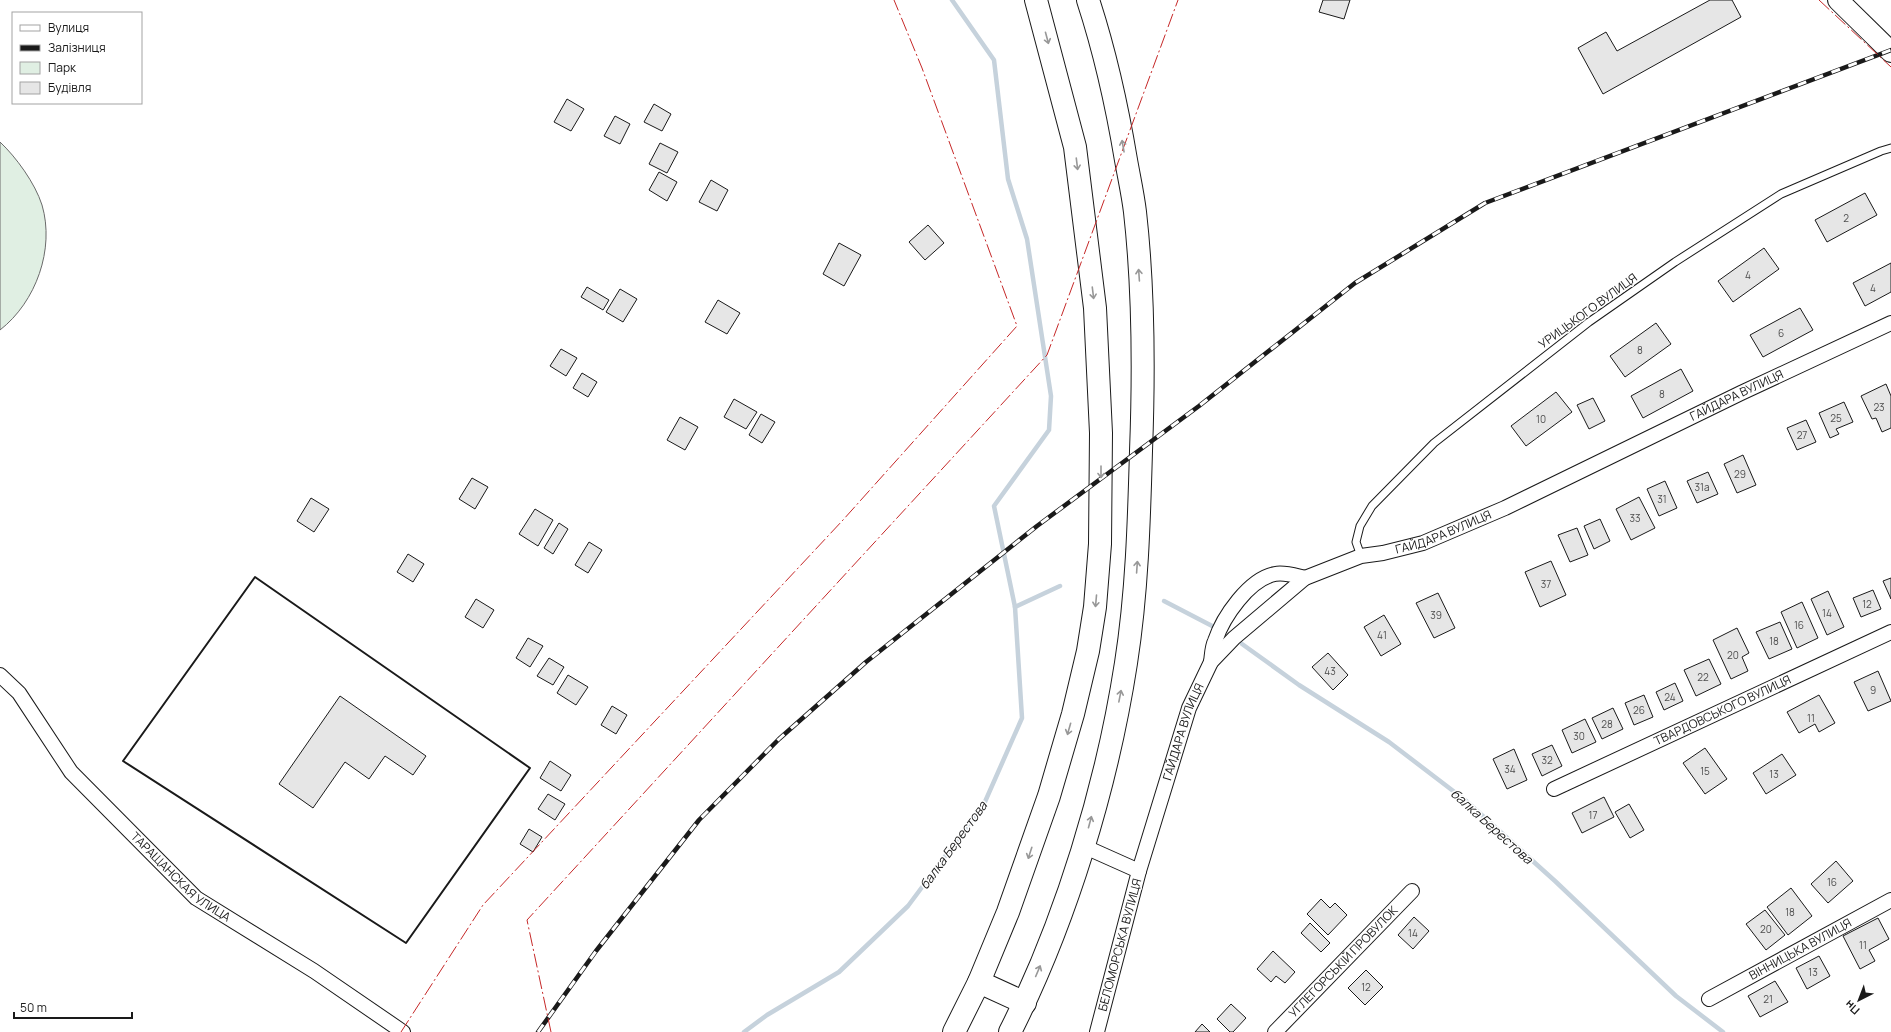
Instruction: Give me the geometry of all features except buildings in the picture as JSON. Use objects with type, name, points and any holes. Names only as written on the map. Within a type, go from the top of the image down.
[{"type":"main road","points":[[954,1032],[979,982],[1026,867],[1073,714],[1090,644],[1095,607],[1100,544],[1101,433],[1095,308],[1075,148],[1036,0]]},
{"type":"main road","points":[[1010,1032],[1025,1003],[1055,930],[1083,846],[1109,750],[1126,663],[1137,566],[1143,387],[1142,314],[1135,211],[1118,112],[1097,27],[1088,0]]},
{"type":"main road","points":[[1095,0],[1097,27]]},
{"type":"main road","points":[[1838,0],[1891,52]]},
{"type":"main road","points":[[979,982],[1025,1003]]},
{"type":"street","name":"ГАЙДАРА ВУЛИЦЯ","points":[[1139,872],[1189,708],[1211,662],[1234,638],[1305,578],[1361,556],[1383,553],[1423,543],[1504,508],[1741,393],[1891,323]]},
{"type":"street","points":[[1211,662],[1214,641],[1225,620],[1237,601],[1249,590],[1264,578],[1276,573],[1305,578]]},
{"type":"street","name":"ТВАРДОВСЬКОГО ВУЛИЦЯ","points":[[1554,789],[1891,632]]},
{"type":"street","name":"ТАРАЩАНСКАЯ УЛИЦА","points":[[0,675],[19,693],[71,772],[196,898],[314,971],[403,1032]]},
{"type":"street","name":"БЕЛОМОРСЬКА ВУЛИЦЯ","points":[[1083,846],[1139,872],[1097,1032]]},
{"type":"street","name":"УГЛЕГОРСЬКIЙ ПРОВУЛОК","points":[[1275,1032],[1412,891]]},
{"type":"street","name":"ВІННИЦЬКА ВУЛИЦЯ","points":[[1709,999],[1891,900]]},
{"type":"lane","name":"УРИЦЬКОГО ВУЛИЦЯ","points":[[1361,556],[1356,542],[1360,526],[1372,506],[1434,443],[1589,322],[1675,262],[1781,194],[1891,148]]},
{"type":"green space","points":[[0,142],[12,155],[35,188],[42,205],[46,239],[44,257],[33,290],[24,305],[0,330]]},
{"type":"waterway","points":[[744,1032],[767,1015],[839,972],[908,906],[984,804],[1022,718],[1015,607],[994,506],[1049,430],[1051,396],[1027,239],[1008,179],[994,60],[952,0]]},
{"type":"waterway","name":"балка Берестова","points":[[1015,607],[1060,586]]},
{"type":"waterway","name":"балка Берестова","points":[[1164,601],[1216,628]]},
{"type":"waterway","name":"балка Берестова","points":[[1242,644],[1299,685],[1389,742],[1465,800],[1555,881],[1676,996],[1723,1032]]},
{"type":"railway","points":[[538,1032],[596,951],[699,820],[779,739],[866,662],[1037,526],[1199,406],[1355,283],[1485,203],[1891,50]]},
{"type":"wall","points":[[255,577],[530,768],[406,943],[123,761],[255,577]]},
{"type":"power","points":[[401,1032],[483,905],[843,520],[1017,326],[922,68],[894,0]]},
{"type":"power","points":[[551,1032],[527,920],[1047,355],[1178,0]]},
{"type":"power","points":[[1819,0],[1891,67]]}]
